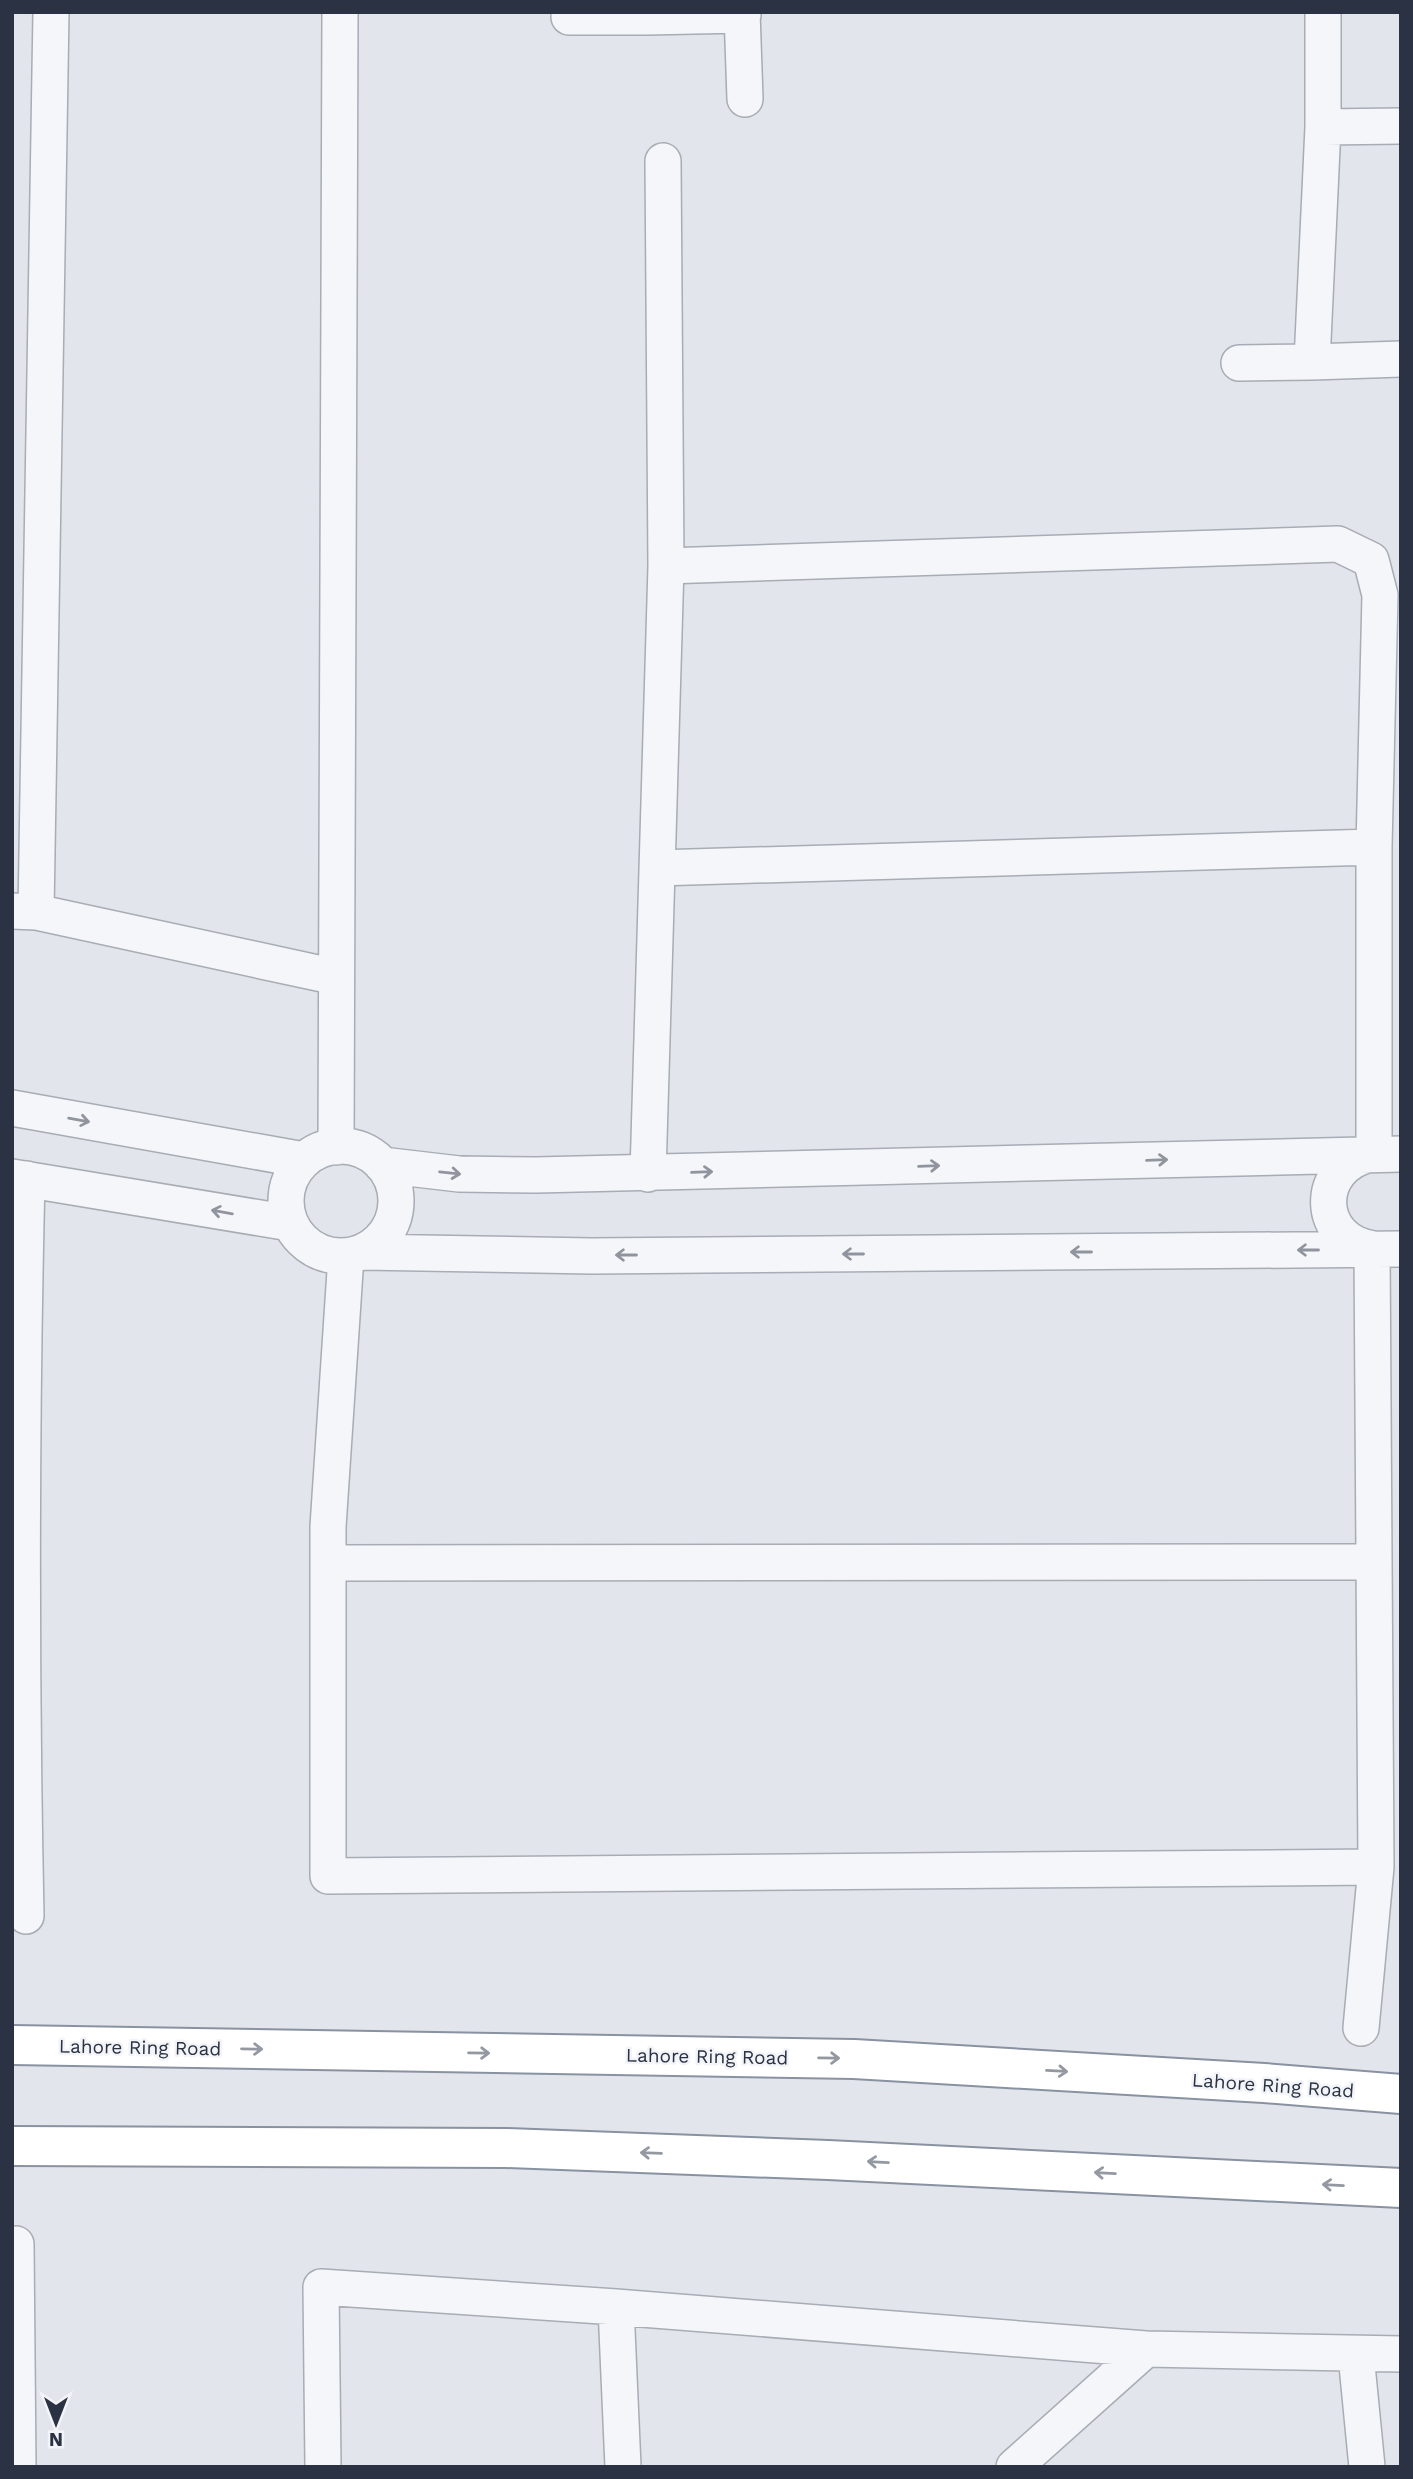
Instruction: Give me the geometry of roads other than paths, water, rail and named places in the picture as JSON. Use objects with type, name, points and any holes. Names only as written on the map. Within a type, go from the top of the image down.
[{"type":"highway","name":"Lahore Ring Road","points":[[12,2045],[855,2059],[1264,2083],[1401,2094]]},
{"type":"highway","points":[[12,2146],[506,2148],[828,2160],[1401,2188]]},
{"type":"street","points":[[51,12],[24,911],[336,977]]},
{"type":"street","points":[[336,1147],[340,12]]},
{"type":"street","points":[[1312,362],[1323,127],[1323,12]]},
{"type":"street","points":[[569,17],[743,13],[745,99]]},
{"type":"street","points":[[1323,127],[1401,126]]},
{"type":"street","points":[[648,1174],[666,566],[663,161]]},
{"type":"street","points":[[1239,363],[1401,359]]},
{"type":"street","points":[[666,566],[1338,544],[1371,560],[1380,594],[1374,847],[1392,1156]]},
{"type":"street","points":[[657,868],[1374,847]]},
{"type":"street","points":[[12,1108],[304,1160]]},
{"type":"street","points":[[354,1254],[377,1242],[388,1229],[395,1213],[396,1196],[392,1180],[382,1165],[369,1154],[353,1147],[319,1150],[304,1160],[293,1173],[287,1189],[286,1207],[290,1223],[299,1238],[313,1249],[329,1255],[606,1256],[1391,1247]]},
{"type":"street","points":[[382,1165],[459,1174],[648,1174],[1392,1156]]},
{"type":"street","points":[[1391,1247],[1355,1245],[1340,1234],[1331,1218],[1328,1200],[1331,1183],[1342,1168],[1356,1158],[1392,1156]]},
{"type":"street","points":[[26,1916],[17,1687],[20,1178],[290,1223]]},
{"type":"street","points":[[1361,2028],[1376,1867],[1374,1562],[1391,1247]]},
{"type":"street","points":[[354,1254],[328,1514],[328,1875],[1376,1867]]},
{"type":"street","points":[[328,1563],[1374,1562]]},
{"type":"street","points":[[16,2244],[18,2467]]},
{"type":"street","points":[[323,2467],[321,2287],[616,2307],[1146,2349],[1401,2354]]},
{"type":"street","points":[[616,2307],[623,2467]]},
{"type":"street","points":[[1014,2467],[1146,2349]]},
{"type":"street","points":[[1356,2355],[1367,2467]]}]
